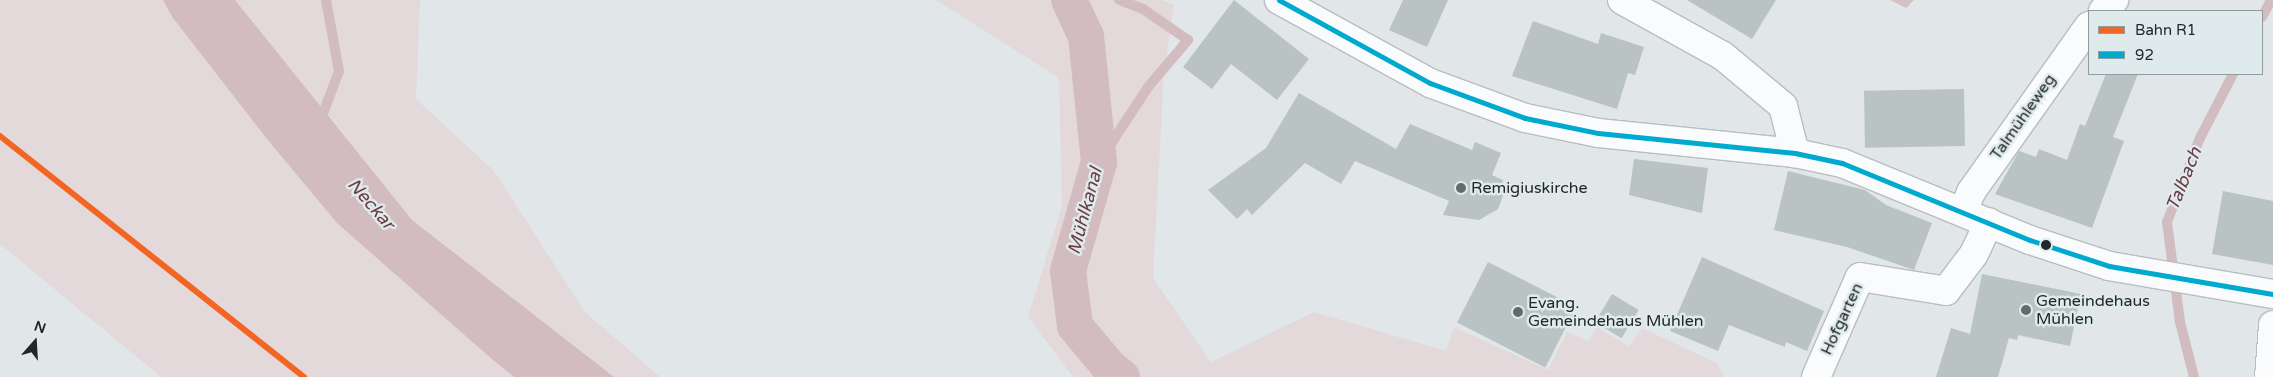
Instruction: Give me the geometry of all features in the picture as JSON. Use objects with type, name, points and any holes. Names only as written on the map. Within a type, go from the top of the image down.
[{"type":"main road","points":[[1279,0],[1430,83],[1526,118],[1598,133],[1795,153],[1842,163],[2030,240],[2124,270],[2207,285],[2273,294]]},
{"type":"main road","points":[[1622,0],[1723,56],[1783,106],[1795,153]]},
{"type":"main road","points":[[2104,10],[2114,0]]},
{"type":"main road","name":"Talmühleweg","points":[[1963,212],[1971,192],[2088,27]]},
{"type":"main road","name":"Hofgarten","points":[[1816,377],[1860,277],[1946,292],[1974,254],[1989,222]]},
{"type":"main road","points":[[2269,377],[2273,325]]},
{"type":"shaded area","points":[[0,0],[163,0],[493,360],[514,377],[161,377],[0,244]]},
{"type":"shaded area","points":[[235,0],[420,0],[416,99],[494,171],[585,312],[660,377],[614,377],[412,220]]},
{"type":"shaded area","points":[[936,0],[1161,0],[1174,5],[1164,71],[1153,278],[1211,362],[1314,312],[1446,351],[1454,327],[1548,370],[1567,332],[1589,341],[1597,327],[1629,346],[1642,328],[1717,363],[1724,377],[1073,377],[1028,317],[1062,206],[1059,78]]},
{"type":"shaded area","points":[[1890,0],[1914,0],[1906,8]]},
{"type":"water","name":"Neckar","points":[[163,0],[235,0],[412,220],[614,377],[514,377],[493,360],[337,223],[267,139],[173,18]]},
{"type":"building","points":[[1234,0],[1309,59],[1277,100],[1231,64],[1212,89],[1183,67]]},
{"type":"building","points":[[1403,0],[1448,0],[1427,47],[1389,30]]},
{"type":"building","points":[[1687,0],[1776,0],[1752,39]]},
{"type":"building","points":[[1533,21],[1598,44],[1601,33],[1644,47],[1635,75],[1628,73],[1617,109],[1512,76]]},
{"type":"building","points":[[2106,75],[2138,75],[2113,137],[2124,141],[2092,228],[1995,194],[2019,151],[2036,157],[2039,149],[2067,160],[2080,124],[2085,126]]},
{"type":"building","points":[[1964,89],[1965,146],[1865,148],[1864,91]]},
{"type":"building","points":[[1299,93],[1396,149],[1410,124],[1472,150],[1475,142],[1501,153],[1492,175],[1503,180],[1503,196],[1498,209],[1479,220],[1443,215],[1449,201],[1355,161],[1341,184],[1305,163],[1252,215],[1247,209],[1237,219],[1208,190],[1266,148]]},
{"type":"building","points":[[1634,159],[1708,168],[1702,213],[1629,195]]},
{"type":"building","points":[[1788,171],[1865,190],[1886,205],[1932,223],[1914,270],[1847,247],[1774,230]]},
{"type":"building","points":[[2223,191],[2273,201],[2273,265],[2212,254]]},
{"type":"building","points":[[1702,257],[1824,311],[1807,351],[1786,342],[1785,347],[1729,325],[1718,351],[1670,331]]},
{"type":"building","name":"Evang. Gemeindehaus Mühlen","points":[[1488,262],[1576,307],[1545,368],[1457,323]]},
{"type":"building","name":"Gemeindehaus Mühlen","points":[[1982,274],[2081,294],[2070,346],[2018,335],[2017,340],[2009,338],[1998,377],[1936,377],[1951,328],[1970,334]]},
{"type":"building","points":[[1612,294],[1639,310],[1622,338],[1595,322]]},
{"type":"waterway","points":[[319,124],[339,71],[326,0]]},
{"type":"waterway","name":"Mühlkanal","points":[[1069,0],[1086,36],[1099,162],[1068,271],[1075,326],[1110,368],[1122,377]]},
{"type":"waterway","points":[[1099,162],[1148,87],[1188,40],[1143,9],[1119,0]]},
{"type":"waterway","name":"Talbach","points":[[2263,15],[2271,0]]},
{"type":"waterway","name":"Talbach","points":[[2194,377],[2180,322],[2167,222],[2200,138],[2232,75]]},
{"type":"rail line","name":"R1","points":[[0,136],[304,377]]},
{"type":"transit line","name":"92","points":[[1279,0],[1430,83],[1525,118],[1598,133],[1795,153],[1842,163],[2030,240],[2109,266],[2273,294]]},
{"type":"place","name":"Remigiuskirche","points":[[1461,188]]},
{"type":"place","name":"Gemeindehaus Mühlen","points":[[2026,310]]},
{"type":"place","name":"Evang. Gemeindehaus Mühlen","points":[[1518,312]]}]
